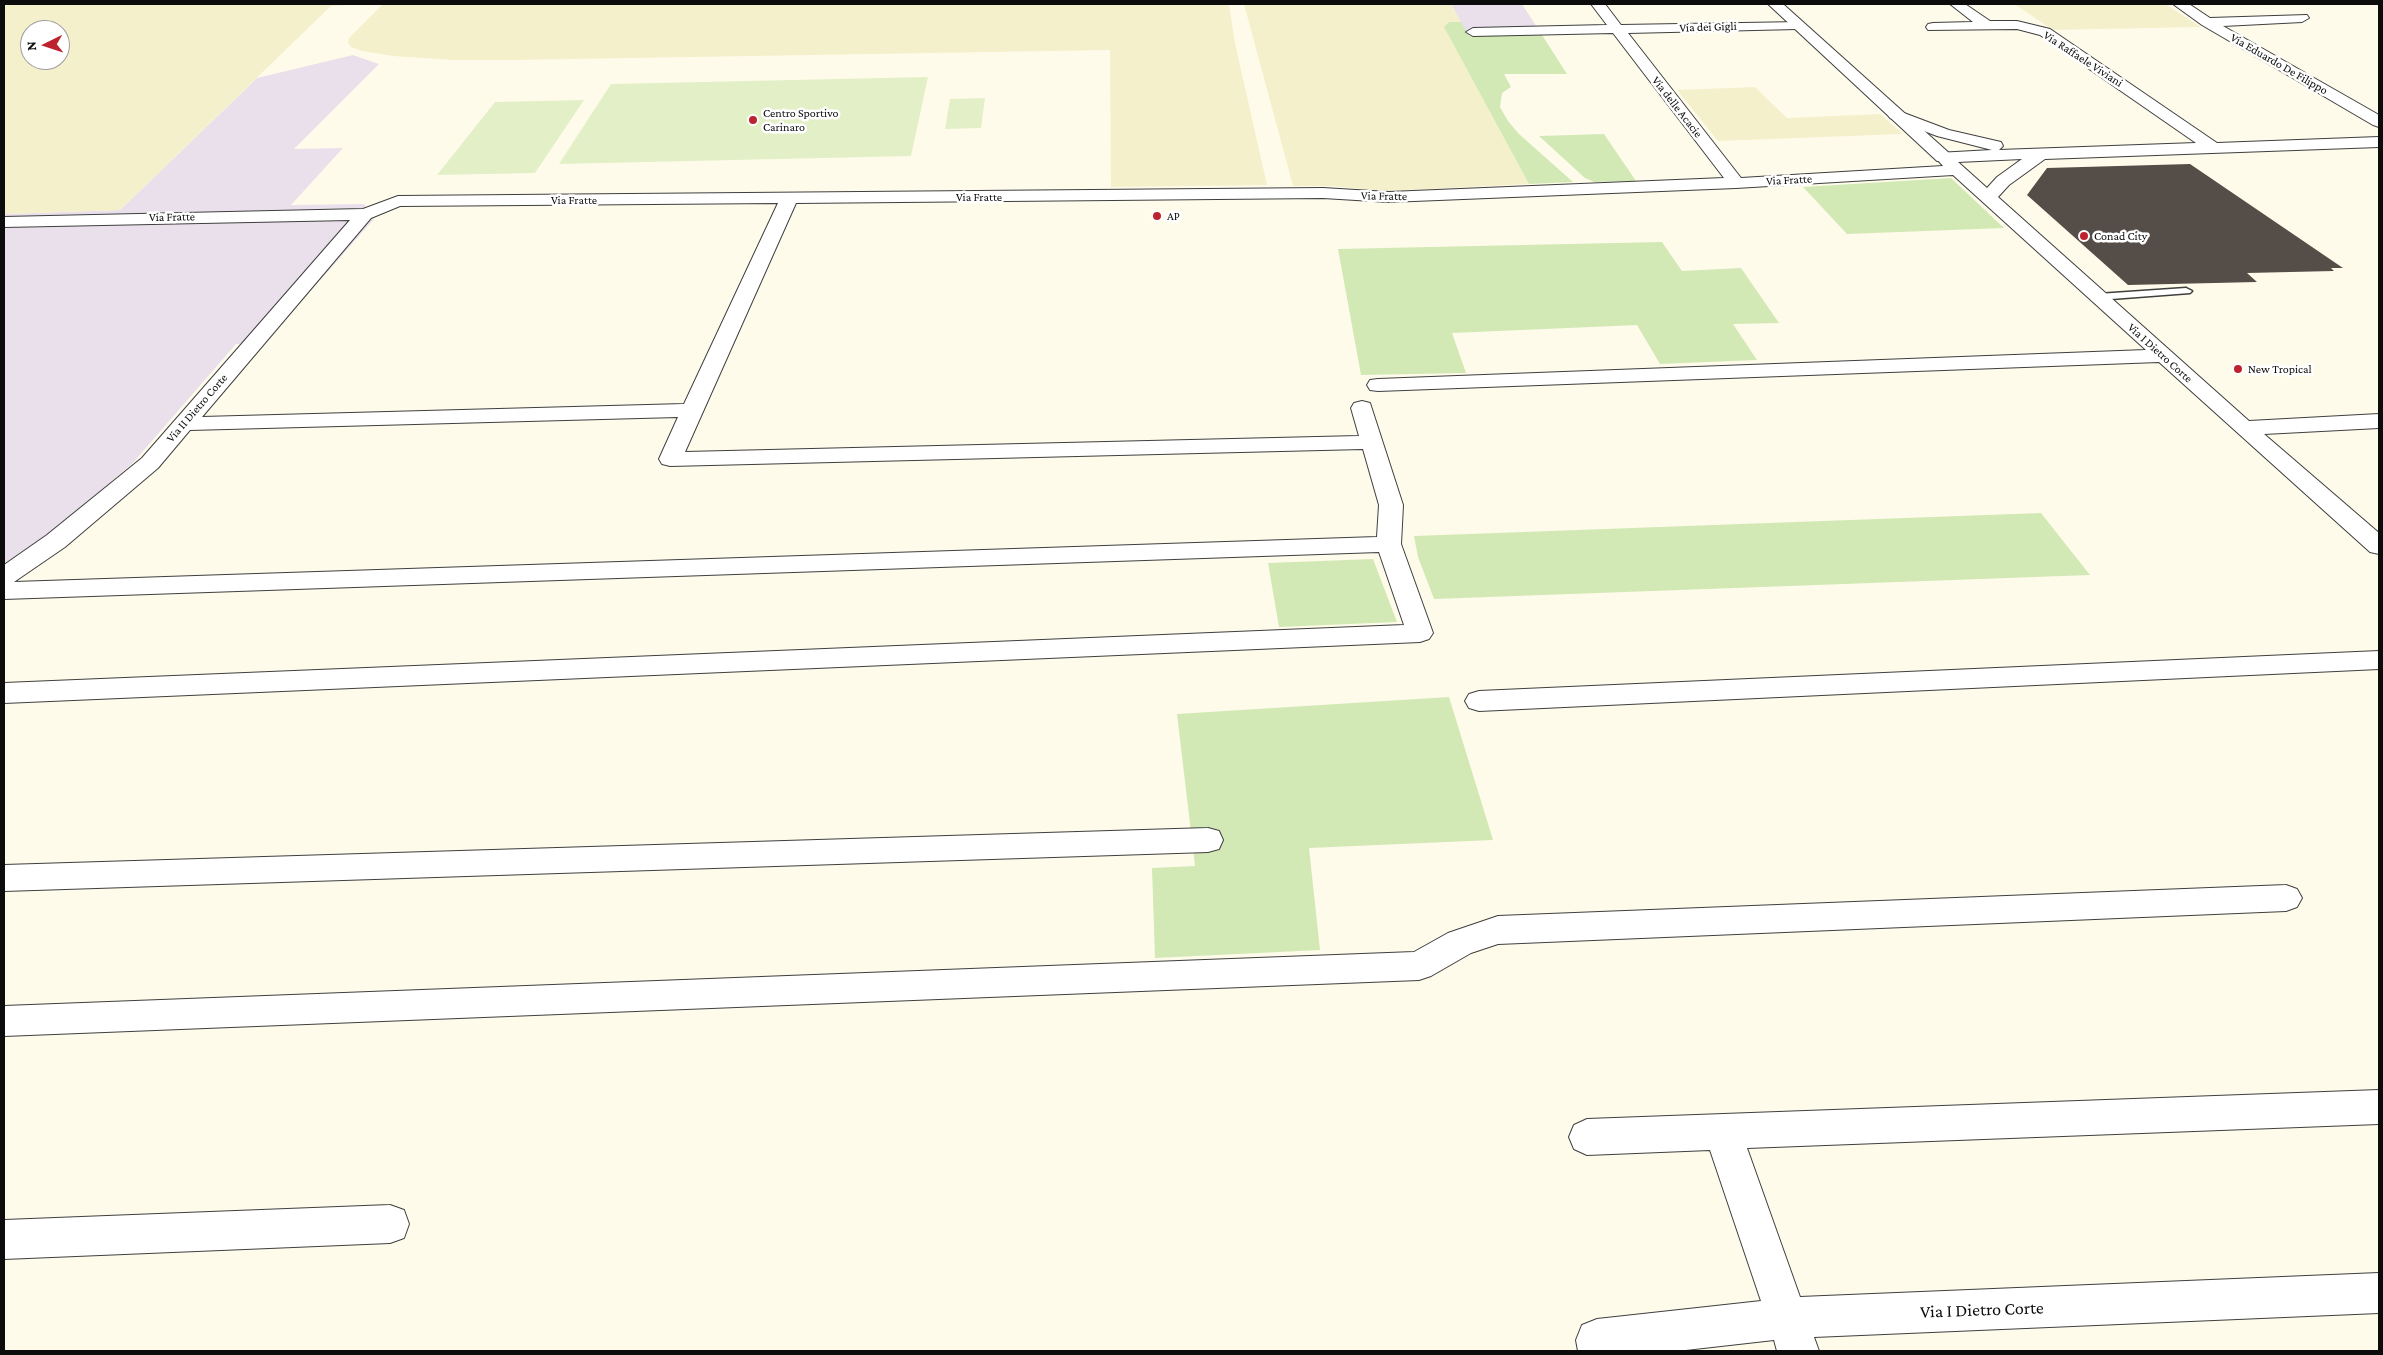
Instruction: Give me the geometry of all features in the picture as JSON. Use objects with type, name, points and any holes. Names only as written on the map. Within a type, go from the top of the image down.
[{"type":"street","name":"Via delle Acacie","points":[[1598,4],[1736,183]]},
{"type":"street","name":"Via I Dietro Corte","points":[[1775,4],[2098,297],[2379,546]]},
{"type":"street","points":[[1957,4],[1986,25]]},
{"type":"street","name":"Via Eduardo De Filippo","points":[[2180,4],[2207,22],[2379,122]]},
{"type":"street","points":[[2207,22],[2302,18]]},
{"type":"street","name":"Via dei Gigli","points":[[1472,32],[1798,25]]},
{"type":"street","name":"Via Raffaele Viviani","points":[[1933,27],[2017,25],[2045,32],[2214,148]]},
{"type":"street","points":[[1896,115],[1961,138],[2040,154],[2379,142]]},
{"type":"street","points":[[1988,198],[2003,181],[2040,154]]},
{"type":"street","name":"Via Fratte","points":[[4,222],[366,214],[398,201],[1323,193],[1389,197],[1736,183],[2040,154]]},
{"type":"street","points":[[788,198],[670,459],[1372,442]]},
{"type":"street","name":"Via II Dietro Corte","points":[[4,577],[56,541],[150,463],[366,214]]},
{"type":"street","points":[[1378,385],[2164,356]]},
{"type":"street","points":[[4,693],[1420,633],[1389,544],[1392,505],[1362,408]]},
{"type":"street","points":[[184,424],[692,410]]},
{"type":"street","points":[[2244,428],[2379,421]]},
{"type":"street","points":[[4,591],[1389,544]]},
{"type":"street","points":[[1478,701],[2379,660]]},
{"type":"street","points":[[4,878],[1208,840]]},
{"type":"street","points":[[4,1022],[1419,966],[1460,943],[1498,930],[2286,898]]},
{"type":"street","points":[[1587,1137],[2379,1107]]},
{"type":"street","points":[[1723,1132],[1792,1335]]},
{"type":"street","points":[[4,1240],[390,1224]]},
{"type":"street","name":"Via I Dietro Corte","points":[[1599,1351],[1597,1340],[1792,1335],[2379,1293]]},
{"type":"lane","points":[[2098,297],[2186,291]]},
{"type":"shaded area","points":[[4,4],[373,4],[331,6],[120,210],[4,214]]},
{"type":"shaded area","points":[[383,4],[1229,4],[1235,43],[1267,185],[1111,187],[1110,50],[453,60],[393,56],[362,51],[351,47],[348,43],[349,38]]},
{"type":"shaded area","points":[[1244,4],[1451,4],[1461,22],[1449,22],[1445,28],[1529,184],[1387,191],[1330,186],[1293,186]]},
{"type":"shaded area","points":[[1451,4],[1522,4],[1542,35],[1468,36]]},
{"type":"shaded area","points":[[2014,4],[2165,4],[2201,27],[2053,30]]},
{"type":"shaded area","points":[[353,55],[379,64],[294,149],[343,148],[291,205],[364,204],[374,219],[264,344],[236,344],[132,464],[43,539],[4,565],[4,214],[120,210],[257,78]]},
{"type":"shaded area","points":[[1755,87],[1787,118],[1880,114],[1903,134],[1718,141],[1677,90]]},
{"type":"green space","points":[[1449,22],[1461,22],[1469,36],[1542,35],[1567,74],[1504,74],[1511,87],[1502,93],[1500,107],[1508,121],[1519,134],[1573,182],[1529,184],[1444,27]]},
{"type":"green space","name":"Centro Sportivo Carinaro","points":[[928,77],[911,156],[559,164],[611,84]]},
{"type":"green space","points":[[985,98],[981,128],[945,129],[950,99]]},
{"type":"green space","points":[[584,100],[535,173],[437,175],[495,102]]},
{"type":"green space","points":[[1604,134],[1636,181],[1594,182],[1585,178],[1539,136]]},
{"type":"green space","points":[[1951,178],[2004,228],[1847,234],[1803,187]]},
{"type":"green space","points":[[1662,242],[1682,271],[1741,268],[1779,323],[1733,324],[1757,360],[1660,364],[1637,325],[1452,333],[1466,373],[1361,375],[1338,249]]},
{"type":"green space","points":[[2041,513],[2090,575],[1434,599],[1418,557],[1414,536]]},
{"type":"green space","points":[[1373,559],[1397,622],[1279,627],[1268,563]]},
{"type":"green space","points":[[1449,697],[1493,840],[1309,848],[1320,950],[1155,958],[1152,868],[1195,866],[1177,714]]},
{"type":"building","points":[[2190,164],[2343,268],[2331,268],[2334,271],[2247,273],[2257,282],[2128,285],[2027,195],[2047,168]]},
{"type":"place","name":"Centro Sportivo Carinaro","points":[[753,120]]},
{"type":"place","name":"AP","points":[[1157,216]]},
{"type":"place","name":"Conad City","points":[[2084,236]]},
{"type":"place","name":"New Tropical","points":[[2238,369]]}]
